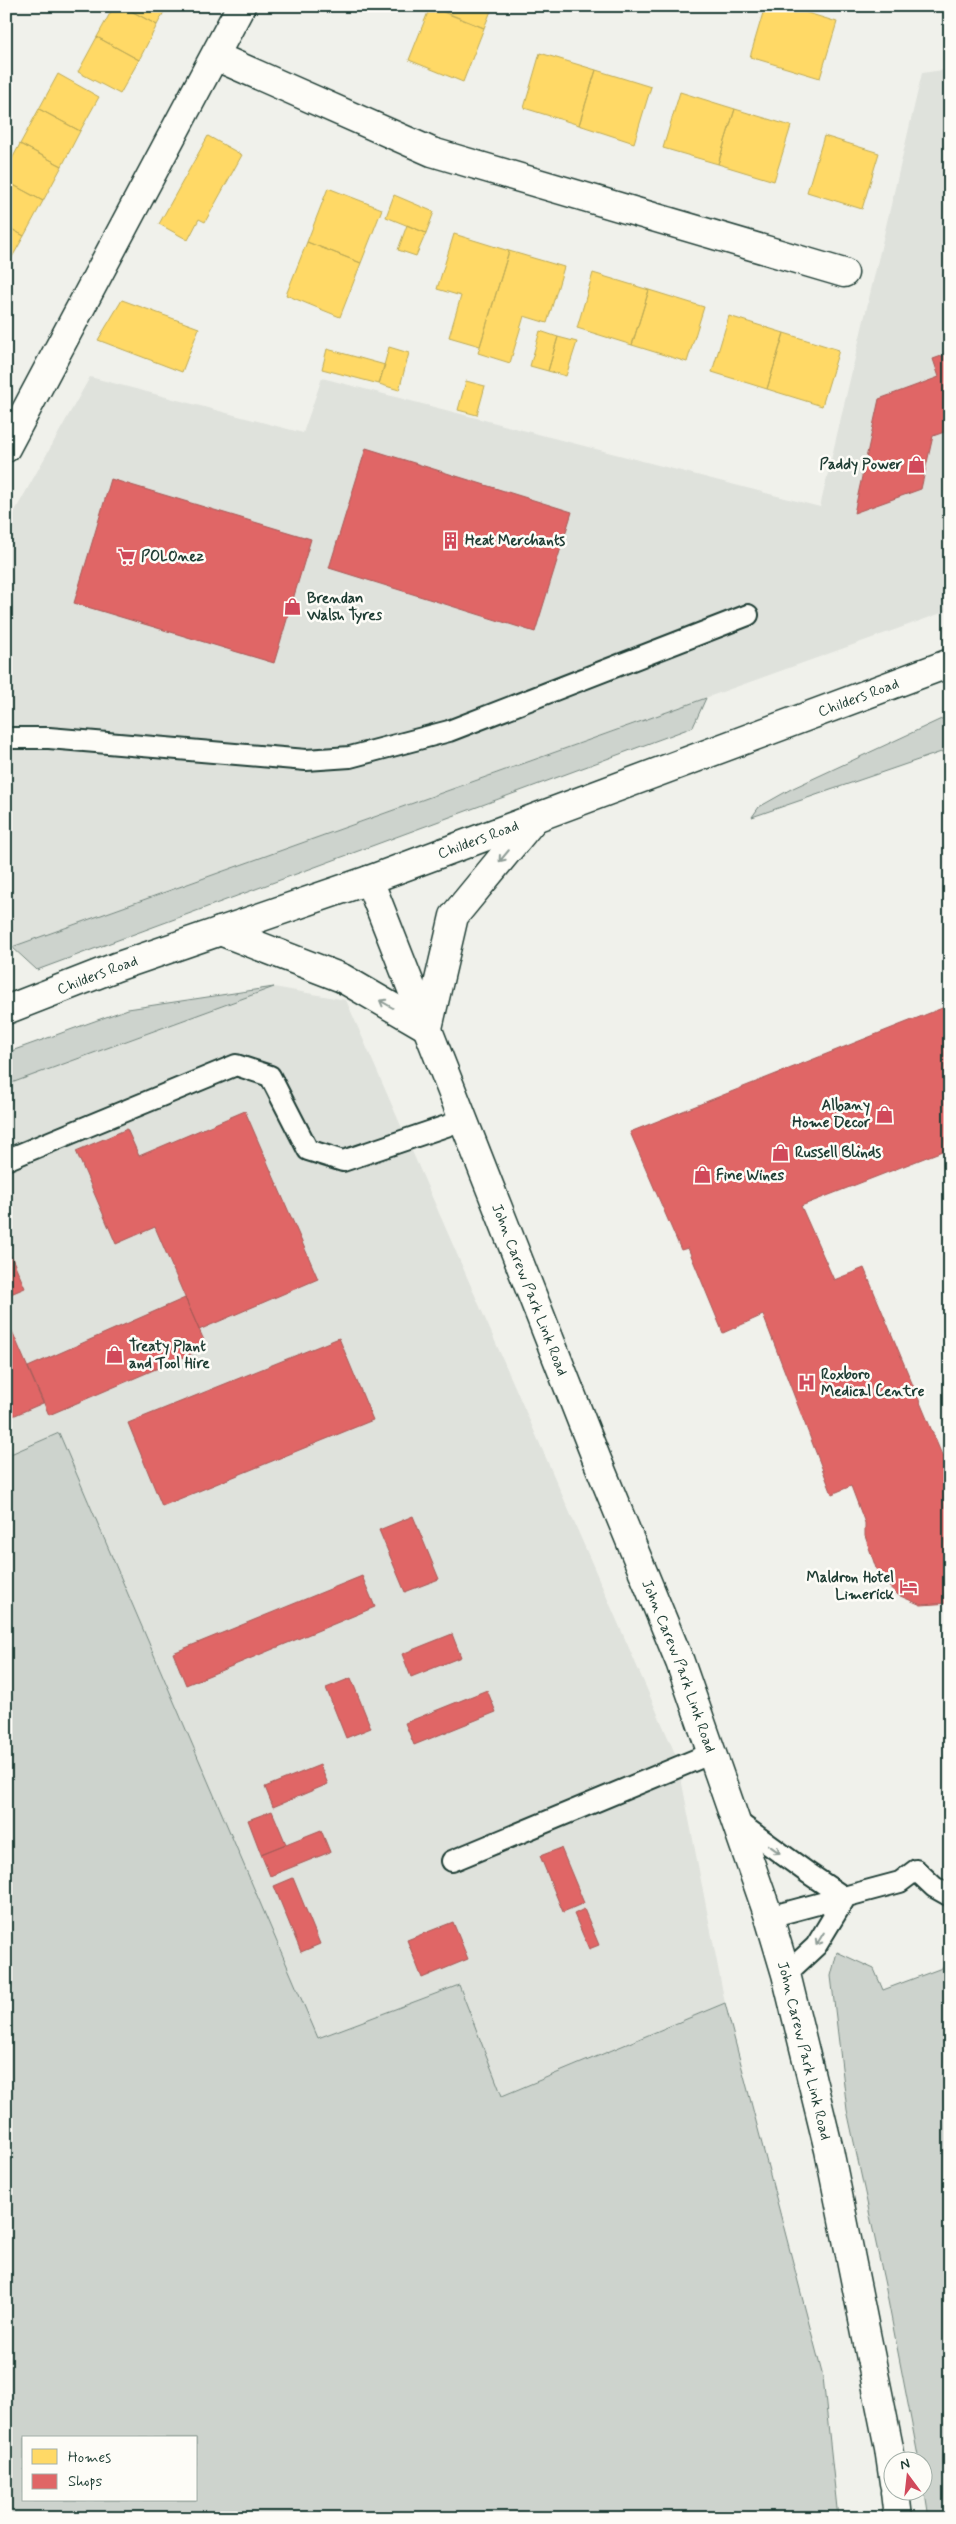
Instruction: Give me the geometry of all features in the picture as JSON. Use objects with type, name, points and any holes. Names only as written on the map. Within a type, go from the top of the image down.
[{"type":"main road","points":[[6,448],[241,6]]},
{"type":"main road","points":[[215,56],[432,152],[844,273]]},
{"type":"main road","name":"Childers Road","points":[[6,1010],[116,967],[369,880],[950,663]]},
{"type":"main road","points":[[220,930],[342,978],[428,1028],[454,916],[535,818]]},
{"type":"main road","name":"John Carew Park Link Road","points":[[369,880],[598,1460],[680,1662],[769,1917],[786,1974],[829,2150],[890,2452]]},
{"type":"main road","points":[[896,2502],[898,2518]]},
{"type":"lane","points":[[6,738],[49,738],[306,760],[350,757],[449,731],[748,615]]},
{"type":"lane","points":[[6,1160],[236,1065],[270,1076],[308,1150],[343,1161],[464,1120]]},
{"type":"lane","points":[[452,1861],[712,1753]]},
{"type":"lane","points":[[735,1820],[846,1898]]},
{"type":"lane","points":[[769,1917],[846,1898],[900,1882],[916,1870],[934,1887],[950,1896]]},
{"type":"lane","points":[[786,1974],[816,1946],[846,1898]]},
{"type":"shaded area","points":[[950,69],[950,610],[12,947],[6,923],[6,527],[90,377],[303,433],[322,378],[820,507],[922,73]]},
{"type":"shaded area","points":[[706,698],[693,727],[37,970],[12,947]]},
{"type":"shaded area","points":[[950,715],[950,749],[752,817],[759,807],[791,789]]},
{"type":"shaded area","points":[[274,987],[346,1000],[677,1758],[725,2003],[501,2096],[459,1985],[318,2038],[59,1433],[6,1456],[6,1085]]},
{"type":"shaded area","points":[[274,987],[6,1085],[6,1053],[128,1009]]},
{"type":"shaded area","points":[[59,1433],[318,2038],[459,1985],[502,2096],[725,2003],[823,2377],[838,2518],[6,2518],[6,1456]]},
{"type":"shaded area","points":[[837,1952],[874,1969],[883,1990],[950,1965],[950,2518],[929,2518],[926,2502],[934,2502],[934,2452],[917,2452],[885,2285],[847,2110],[831,1976]]},
{"type":"building: Homes","points":[[114,6],[122,6],[157,25],[139,60],[97,37]]},
{"type":"building: Homes","points":[[122,6],[167,6],[157,25]]},
{"type":"building: Homes","points":[[430,6],[493,6],[484,28]]},
{"type":"building: Homes","points":[[765,6],[785,6],[837,22],[820,78],[750,57]]},
{"type":"building: Homes","points":[[430,7],[484,28],[463,82],[409,60]]},
{"type":"building: Homes","points":[[97,37],[139,60],[120,94],[78,72]]},
{"type":"building: Homes","points":[[540,53],[596,70],[579,125],[524,108]]},
{"type":"building: Homes","points":[[596,70],[651,87],[634,143],[579,125]]},
{"type":"building: Homes","points":[[58,74],[99,97],[80,131],[39,109]]},
{"type":"building: Homes","points":[[680,92],[735,109],[718,164],[663,148]]},
{"type":"building: Homes","points":[[39,109],[80,131],[62,166],[20,144]]},
{"type":"building: Homes","points":[[735,109],[791,126],[774,181],[718,164]]},
{"type":"building: Homes","points":[[208,136],[242,155],[205,222],[199,219],[188,240],[159,224]]},
{"type":"building: Homes","points":[[824,136],[879,153],[862,209],[807,192]]},
{"type":"building: Homes","points":[[20,144],[62,166],[43,201],[6,181],[6,170]]},
{"type":"building: Homes","points":[[6,181],[43,201],[24,236],[6,226]]},
{"type":"building: Homes","points":[[328,188],[382,209],[361,263],[307,242]]},
{"type":"building: Homes","points":[[394,195],[434,212],[426,233],[386,217]]},
{"type":"building: Homes","points":[[407,225],[426,233],[416,256],[398,250]]},
{"type":"building: Homes","points":[[6,226],[24,236],[6,268]]},
{"type":"building: Homes","points":[[454,234],[509,251],[480,346],[449,337],[461,296],[437,289]]},
{"type":"building: Homes","points":[[307,242],[361,263],[340,317],[286,295]]},
{"type":"building: Homes","points":[[509,251],[564,267],[547,323],[524,316],[510,363],[478,353]]},
{"type":"building: Homes","points":[[593,273],[649,290],[632,345],[577,328]]},
{"type":"building: Homes","points":[[649,290],[704,307],[687,362],[632,345]]},
{"type":"building: Homes","points":[[122,300],[199,328],[182,372],[98,340]]},
{"type":"building: Homes","points":[[729,316],[784,333],[767,389],[712,372]]},
{"type":"building: Homes","points":[[540,331],[558,337],[548,371],[530,366]]},
{"type":"building: Homes","points":[[784,333],[839,350],[822,406],[767,389]]},
{"type":"building: Homes","points":[[558,337],[577,342],[566,376],[548,371]]},
{"type":"building: Homes","points":[[389,347],[409,353],[399,390],[379,384]]},
{"type":"building: Homes","points":[[327,349],[385,365],[379,384],[322,369]]},
{"type":"building: Homes","points":[[466,381],[485,386],[477,415],[458,410]]},
{"type":"building: Shops","points":[[950,353],[950,430],[933,436],[921,489],[854,513],[879,399],[939,377],[933,359]]},
{"type":"building: Shops","name":"Heat Merchants","points":[[366,448],[572,512],[535,632],[329,568]]},
{"type":"building: Shops","points":[[111,479],[311,539],[274,663],[74,603]]},
{"type":"building: Shops","points":[[950,1005],[950,1148],[801,1206],[834,1280],[864,1268],[942,1455],[950,1460],[950,1603],[921,1605],[898,1595],[879,1577],[865,1536],[865,1523],[851,1486],[832,1494],[763,1315],[723,1333],[688,1248],[681,1250],[630,1132]]},
{"type":"building: Shops","points":[[245,1111],[318,1279],[199,1330],[155,1227],[116,1244],[76,1151],[127,1129],[139,1156]]},
{"type":"building: Shops","points":[[6,1244],[25,1288],[6,1296]]},
{"type":"building: Shops","points":[[185,1298],[207,1347],[49,1415],[28,1367]]},
{"type":"building: Shops","points":[[6,1317],[43,1403],[6,1419]]},
{"type":"building: Shops","points":[[339,1338],[373,1420],[162,1506],[128,1423]]},
{"type":"building: Shops","points":[[413,1516],[439,1579],[405,1592],[379,1530]]},
{"type":"building: Shops","points":[[362,1576],[375,1607],[186,1685],[173,1653]]},
{"type":"building: Shops","points":[[452,1634],[461,1657],[411,1677],[402,1654]]},
{"type":"building: Shops","points":[[351,1678],[371,1728],[346,1738],[326,1688]]},
{"type":"building: Shops","points":[[487,1690],[496,1712],[414,1745],[405,1723]]},
{"type":"building: Shops","points":[[320,1765],[328,1784],[273,1807],[265,1787]]},
{"type":"building: Shops","points":[[272,1811],[286,1844],[261,1854],[248,1820]]},
{"type":"building: Shops","points":[[321,1830],[330,1852],[270,1876],[261,1854]]},
{"type":"building: Shops","points":[[561,1848],[584,1903],[563,1912],[540,1856]]},
{"type":"building: Shops","points":[[293,1878],[320,1944],[301,1952],[274,1886]]},
{"type":"building: Shops","points":[[584,1909],[599,1945],[589,1949],[574,1914]]},
{"type":"building: Shops","points":[[453,1922],[468,1959],[422,1978],[407,1940]]},
{"type":"place","name":"Paddy Power","points":[[916,464]]},
{"type":"place","name":"Heat Merchants","points":[[451,540]]},
{"type":"place","name":"POLOnez","points":[[127,556]]},
{"type":"place","name":"Brendan Walsh Tyres","points":[[293,607]]},
{"type":"place","name":"Albany Home Decor","points":[[884,1114]]},
{"type":"place","name":"Russell Blinds","points":[[781,1152]]},
{"type":"place","name":"Fine Wines","points":[[702,1175]]},
{"type":"place","name":"Treaty Plant and Tool Hire","points":[[115,1355]]},
{"type":"place","name":"Roxboro Medical Centre","points":[[807,1383]]},
{"type":"place","name":"Maldron Hotel Limerick","points":[[908,1586]]}]
